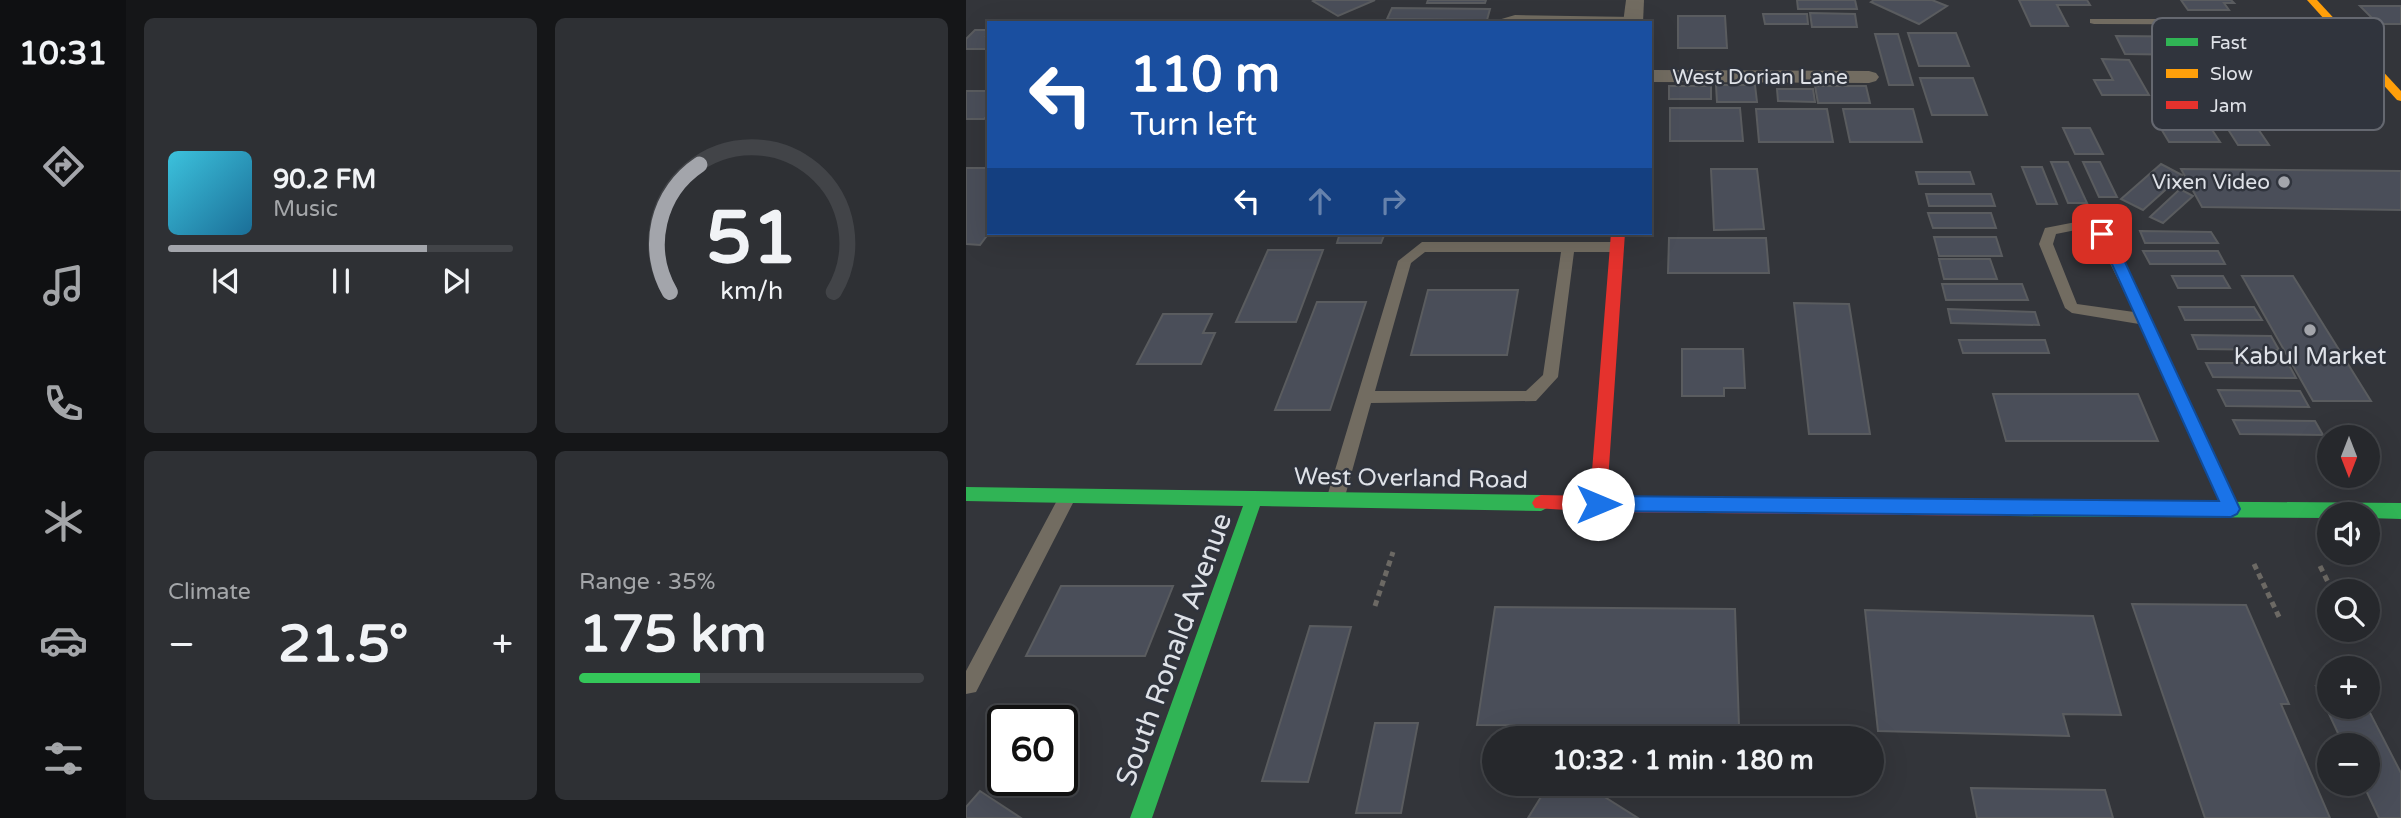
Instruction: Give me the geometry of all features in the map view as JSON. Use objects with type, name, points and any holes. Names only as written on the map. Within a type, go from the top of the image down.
[{"type":"main road","points":[[2312,0],[2328,18]]},
{"type":"main road","points":[[2384,79],[2401,98]]},
{"type":"main road","points":[[1598,504],[1617,240]]},
{"type":"main road","name":"West Overland Road","points":[[966,494],[1598,504],[2401,511]]},
{"type":"main road","name":"South Ronald Avenue","points":[[1140,818],[1254,499]]},
{"type":"street","points":[[1633,21],[1635,0]]},
{"type":"street","name":"West Dorian Lane","points":[[1652,76],[1869,77]]},
{"type":"lane","points":[[1502,21],[1516,18],[1633,21]]},
{"type":"lane","points":[[2094,21],[2152,21]]},
{"type":"lane","points":[[2144,319],[2072,308],[2046,244],[2050,230],[2076,226],[2102,234],[2118,262],[2231,509]]},
{"type":"lane","points":[[1335,500],[1405,261],[1422,247],[1567,247],[1617,240]]},
{"type":"lane","points":[[1365,397],[1530,397],[1550,377],[1567,247]]},
{"type":"lane","points":[[969,685],[1068,496]]},
{"type":"path","points":[[1375,606],[1393,552]]},
{"type":"path","points":[[2254,564],[2280,619]]},
{"type":"path","points":[[2320,566],[2326,579]]},
{"type":"building","points":[[1375,0],[1338,16],[1313,1]]},
{"type":"building","points":[[1428,0],[1486,0],[1485,3],[1427,3]]},
{"type":"building","points":[[1797,0],[1855,0],[1857,9],[1798,9]]},
{"type":"building","points":[[1932,0],[1947,6],[1919,24],[1871,2]]},
{"type":"building","points":[[2019,0],[2087,0],[2090,5],[2057,5],[2068,26],[2031,26]]},
{"type":"building","points":[[2181,0],[2231,0],[2234,3],[2224,3],[2229,10],[2188,10]]},
{"type":"building","points":[[2360,6],[2401,6],[2401,24],[2384,24],[2384,18],[2372,18]]},
{"type":"building","points":[[1392,8],[1490,9],[1487,20],[1387,19]]},
{"type":"building","points":[[1810,13],[1855,14],[1857,27],[1812,27]]},
{"type":"building","points":[[1763,14],[1807,14],[1808,24],[1765,24]]},
{"type":"building","points":[[1678,16],[1725,16],[1727,48],[1678,48]]},
{"type":"building","points":[[975,30],[987,30],[987,49],[966,49],[966,39]]},
{"type":"building","points":[[1908,33],[1956,33],[1969,66],[1919,66]]},
{"type":"building","points":[[1875,34],[1898,34],[1913,85],[1889,85]]},
{"type":"building","points":[[2116,36],[2152,36],[2152,54],[2125,54]]},
{"type":"building","points":[[2102,59],[2129,60],[2149,95],[2102,95],[2094,80],[2113,80]]},
{"type":"building","points":[[1920,78],[1973,78],[1987,115],[1932,115]]},
{"type":"building","points":[[1716,85],[1755,85],[1757,102],[1717,102]]},
{"type":"building","points":[[1669,86],[1711,86],[1711,99],[1669,99]]},
{"type":"building","points":[[1815,86],[1866,86],[1870,103],[1818,103]]},
{"type":"building","points":[[1777,89],[1813,89],[1815,102],[1778,101]]},
{"type":"building","points":[[966,91],[987,91],[987,116],[984,119],[966,119]]},
{"type":"building","points":[[1670,108],[1740,108],[1743,141],[1670,141]]},
{"type":"building","points":[[1756,109],[1827,109],[1833,142],[1759,142]]},
{"type":"building","points":[[1843,109],[1913,109],[1922,142],[1850,142]]},
{"type":"building","points":[[2063,128],[2090,128],[2103,154],[2075,154]]},
{"type":"building","points":[[2162,130],[2212,130],[2220,142],[2169,142]]},
{"type":"building","points":[[2228,130],[2259,130],[2269,145],[2238,145]]},
{"type":"building","points":[[2051,162],[2068,162],[2087,203],[2068,203]]},
{"type":"building","points":[[2083,162],[2100,162],[2117,197],[2099,197]]},
{"type":"building","points":[[2161,164],[2182,175],[2143,210],[2121,199]]},
{"type":"building","points":[[2022,167],[2042,167],[2057,204],[2037,204]]},
{"type":"building","points":[[966,168],[987,168],[988,235],[980,245],[966,244]]},
{"type":"building","points":[[1711,169],[1757,169],[1764,229],[1714,230]]},
{"type":"building","points":[[2181,169],[2401,171],[2401,210],[2202,207]]},
{"type":"building","points":[[1916,172],[1970,172],[1974,184],[1919,184]]},
{"type":"building","points":[[2180,189],[2193,196],[2163,223],[2150,217]]},
{"type":"building","points":[[1926,194],[1991,194],[1995,206],[1929,206]]},
{"type":"building","points":[[1928,213],[1991,213],[1996,228],[1933,228]]},
{"type":"building","points":[[2140,231],[2211,232],[2218,243],[2145,243]]},
{"type":"building","points":[[1339,235],[1384,235],[1381,243],[1337,243]]},
{"type":"building","points":[[1934,237],[1996,237],[2002,256],[1939,256]]},
{"type":"building","points":[[1669,238],[1766,238],[1769,273],[1668,273]]},
{"type":"building","points":[[1268,250],[1323,250],[1296,322],[1236,322]]},
{"type":"building","points":[[2143,251],[2218,251],[2225,264],[2150,264]]},
{"type":"building","points":[[1939,259],[1990,259],[1997,279],[1944,279]]},
{"type":"building","points":[[2172,276],[2223,276],[2230,288],[2178,288]]},
{"type":"building","points":[[2242,276],[2293,276],[2371,401],[2313,401]]},
{"type":"building","points":[[1942,284],[2022,284],[2028,300],[1946,300]]},
{"type":"building","points":[[1428,290],[1518,290],[1507,355],[1411,355]]},
{"type":"building","points":[[1317,302],[1366,302],[1330,410],[1275,410]]},
{"type":"building","points":[[1794,303],[1849,304],[1870,434],[1809,434]]},
{"type":"building","points":[[2179,307],[2254,307],[2262,320],[2185,320]]},
{"type":"building","points":[[1948,309],[2035,312],[2039,325],[1951,323]]},
{"type":"building","points":[[1163,314],[1212,314],[1203,333],[1215,333],[1201,364],[1137,364]]},
{"type":"building","points":[[2192,335],[2271,336],[2279,350],[2198,349]]},
{"type":"building","points":[[1959,340],[2045,340],[2049,353],[1963,353]]},
{"type":"building","points":[[1682,349],[1743,349],[1745,388],[1724,388],[1724,396],[1682,396]]},
{"type":"building","points":[[2206,363],[2288,363],[2296,378],[2213,377]]},
{"type":"building","points":[[2218,390],[2300,391],[2309,407],[2226,406]]},
{"type":"building","points":[[1993,394],[2138,394],[2158,441],[2006,441]]},
{"type":"building","points":[[2233,420],[2315,421],[2317,425],[2317,435],[2240,434]]},
{"type":"building","points":[[1061,586],[1173,586],[1145,656],[1026,656]]},
{"type":"building","points":[[2132,604],[2246,605],[2289,704],[2281,704],[2317,788],[2317,796],[2321,796],[2330,818],[2205,818]]},
{"type":"building","points":[[1495,607],[1735,609],[1739,726],[1477,725]]},
{"type":"building","points":[[1865,610],[2093,616],[2121,715],[2063,714],[2069,736],[1884,731],[1884,726],[1877,726]]},
{"type":"building","points":[[1310,626],[1351,627],[1308,782],[1262,781]]},
{"type":"building","points":[[2331,719],[2373,719],[2401,773],[2401,818],[2379,818],[2369,796],[2380,796],[2380,733],[2338,733]]},
{"type":"building","points":[[1375,723],[1418,723],[1401,813],[1356,813]]},
{"type":"building","points":[[1971,788],[2105,790],[2113,818],[1977,818]]},
{"type":"building","points":[[980,791],[1021,818],[966,818],[966,807]]},
{"type":"building","points":[[1542,796],[1603,796],[1638,818],[1528,818]]},
{"type":"traffic: fast","points":[[966,494],[1541,503]]},
{"type":"traffic: fast","points":[[1141,818],[1254,499]]},
{"type":"traffic: fast","points":[[2008,508],[2401,511]]},
{"type":"traffic: slow","points":[[2312,0],[2328,18]]},
{"type":"traffic: slow","points":[[2384,79],[2401,98]]},
{"type":"traffic: jam","points":[[1598,504],[1618,235]]},
{"type":"traffic: jam","points":[[1541,503],[2008,508]]},
{"type":"place","name":"Vixen Video","points":[[2284,182]]},
{"type":"place","name":"Kabul Market","points":[[2310,330]]},
{"type":"route","points":[[1598,504],[2231,509],[2118,262],[2102,234]]}]
